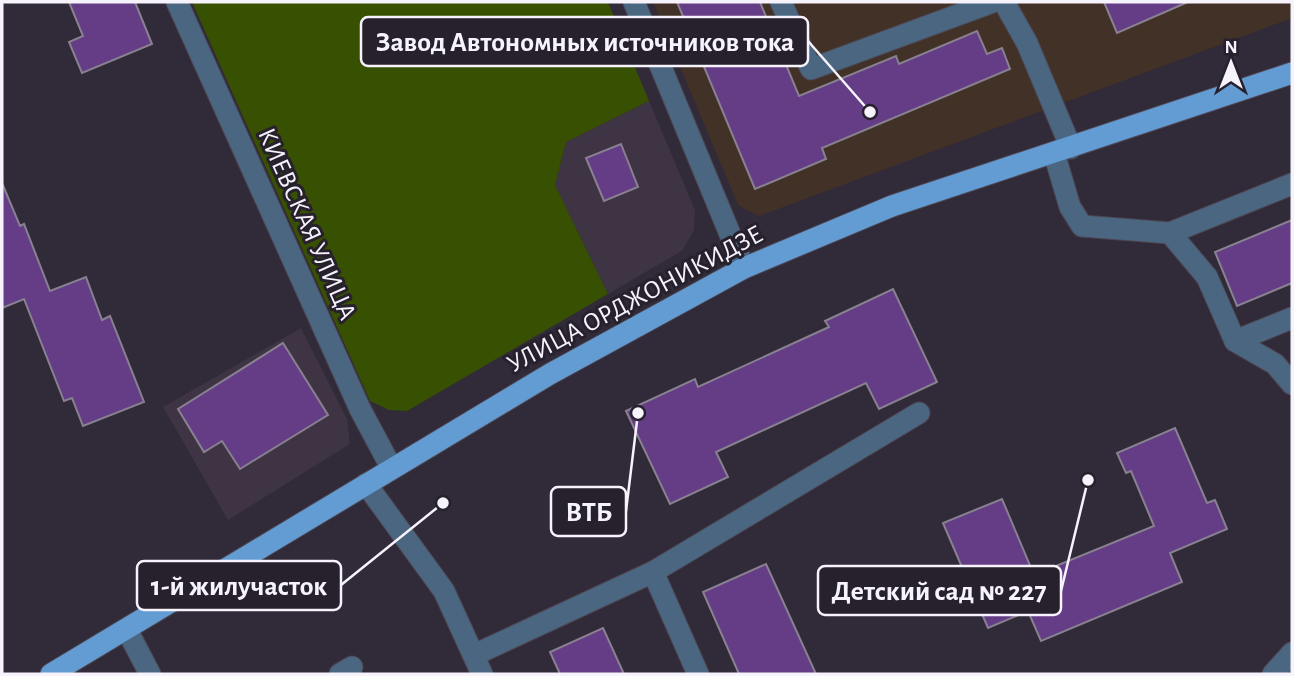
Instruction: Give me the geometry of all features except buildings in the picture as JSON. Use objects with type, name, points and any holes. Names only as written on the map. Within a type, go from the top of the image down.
[{"type":"main road","name":"УЛИЦА ОРДЖОНИКИДЗЕ","points":[[51,674],[391,467],[551,374],[744,268],[892,206],[1292,74]]},
{"type":"street","name":"КИЕВСКАЯ УЛИЦА","points":[[177,2],[360,409],[391,467]]},
{"type":"street","points":[[634,2],[744,268]]},
{"type":"street","points":[[781,2],[811,69],[993,2]]},
{"type":"street","points":[[1004,2],[1027,43],[1063,150],[1070,207],[1082,226],[1170,233],[1292,184]]},
{"type":"street","points":[[1170,233],[1207,277],[1235,341],[1275,364],[1292,384]]},
{"type":"street","points":[[1235,341],[1292,318]]},
{"type":"street","points":[[366,484],[444,591],[478,665],[653,572],[919,413]]},
{"type":"street","points":[[653,572],[698,674]]},
{"type":"street","points":[[127,630],[150,674]]},
{"type":"street","points":[[1273,674],[1292,653]]},
{"type":"shaded area","points":[[653,2],[1292,2],[1292,18],[759,216],[738,205]]},
{"type":"shaded area","points":[[649,101],[695,210],[694,230],[682,251],[608,294],[555,185],[566,142]]},
{"type":"shaded area","points":[[301,328],[347,419],[350,444],[228,520],[163,407]]},
{"type":"green space","points":[[192,2],[608,2],[649,101],[566,142],[555,185],[608,294],[407,411],[389,410],[370,401]]},
{"type":"place","name":"Завод Автономных источников тока","points":[[870,112]]},
{"type":"place","name":"ВТБ","points":[[638,413]]},
{"type":"place","name":"Детский сад № 227","points":[[1088,480]]},
{"type":"place","name":"1-й жилучасток","points":[[443,503]]}]
